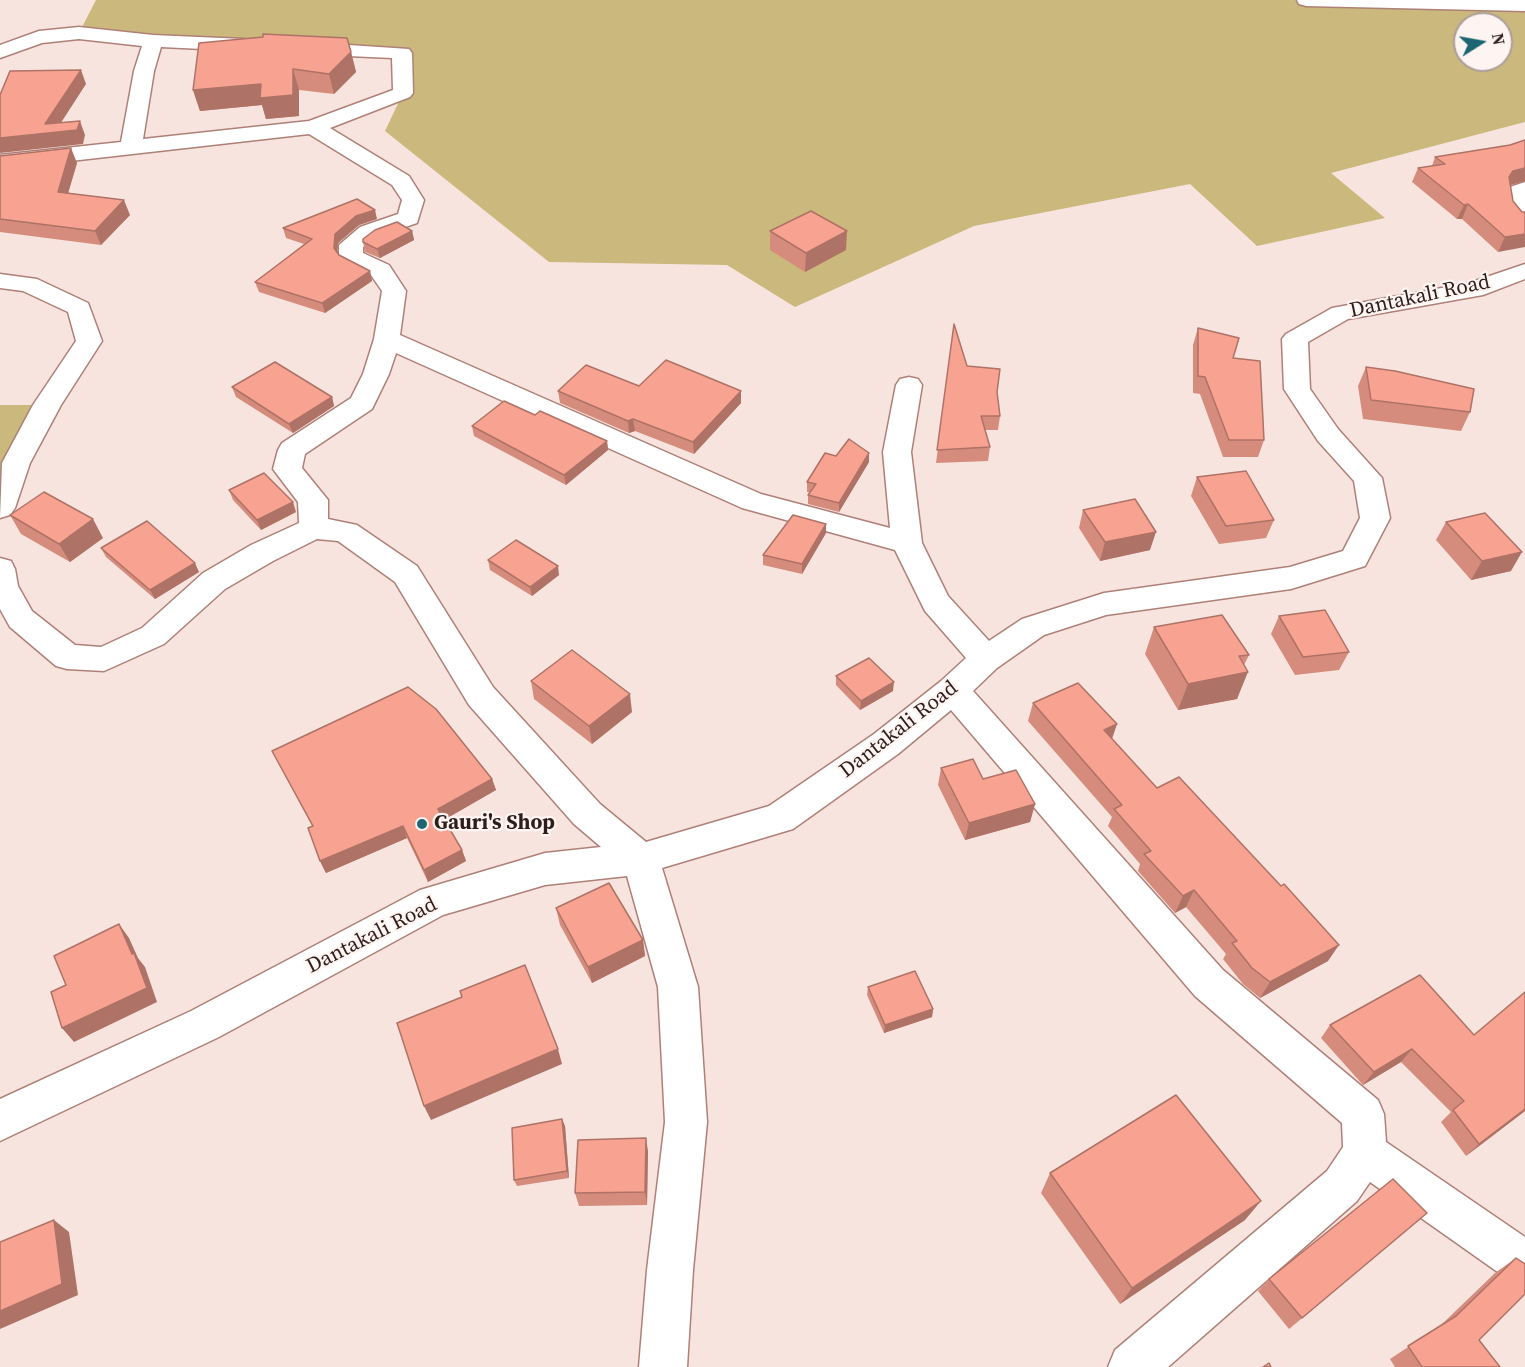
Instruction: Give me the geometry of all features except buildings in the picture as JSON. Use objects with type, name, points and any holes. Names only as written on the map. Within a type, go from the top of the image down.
[{"type":"street","points":[[1306,0],[1525,5]]},
{"type":"street","points":[[0,52],[39,38],[79,33],[258,46]]},
{"type":"street","points":[[131,147],[144,71],[153,40]]},
{"type":"street","points":[[0,162],[313,127],[403,93],[402,53],[282,47]]},
{"type":"street","points":[[313,127],[401,181],[413,200],[409,218],[368,232],[351,245],[351,257],[380,270],[394,291],[387,339],[376,374],[362,403],[292,450],[287,469],[313,500],[314,528]]},
{"type":"street","points":[[1525,189],[1515,193],[1520,215],[1525,220]]},
{"type":"street","name":"Dantakali Road","points":[[0,1120],[205,1024],[433,902],[545,869],[641,859],[780,818],[886,744],[953,690],[986,659],[1033,627],[1104,604],[1291,578],[1354,558],[1375,518],[1368,478],[1328,435],[1298,388],[1295,339],[1341,313],[1474,290],[1525,271]]},
{"type":"street","points":[[0,281],[28,284],[79,309],[89,341],[41,415],[16,463],[0,508]]},
{"type":"street","points":[[387,339],[752,501],[907,543]]},
{"type":"street","points":[[909,385],[897,452],[907,543],[936,603],[986,659]]},
{"type":"street","points":[[0,569],[10,624],[67,657],[104,659],[153,636],[214,581],[262,553],[314,528],[346,532],[406,574],[481,696],[587,814],[641,859],[678,987],[686,1122],[670,1270],[663,1367]]},
{"type":"street","points":[[953,690],[1209,983],[1363,1114],[1365,1153],[1342,1186],[1132,1367]]},
{"type":"street","points":[[1365,1153],[1525,1264]]},
{"type":"shaded area","points":[[96,0],[1525,0],[1525,122],[1331,173],[1385,218],[1257,246],[1190,184],[974,226],[795,307],[727,265],[549,262],[385,131],[403,93],[401,53],[79,33]]},
{"type":"shaded area","points":[[0,405],[47,405],[16,463],[0,508]]},
{"type":"place","name":"Gauri's Shop","points":[[422,824]]}]
